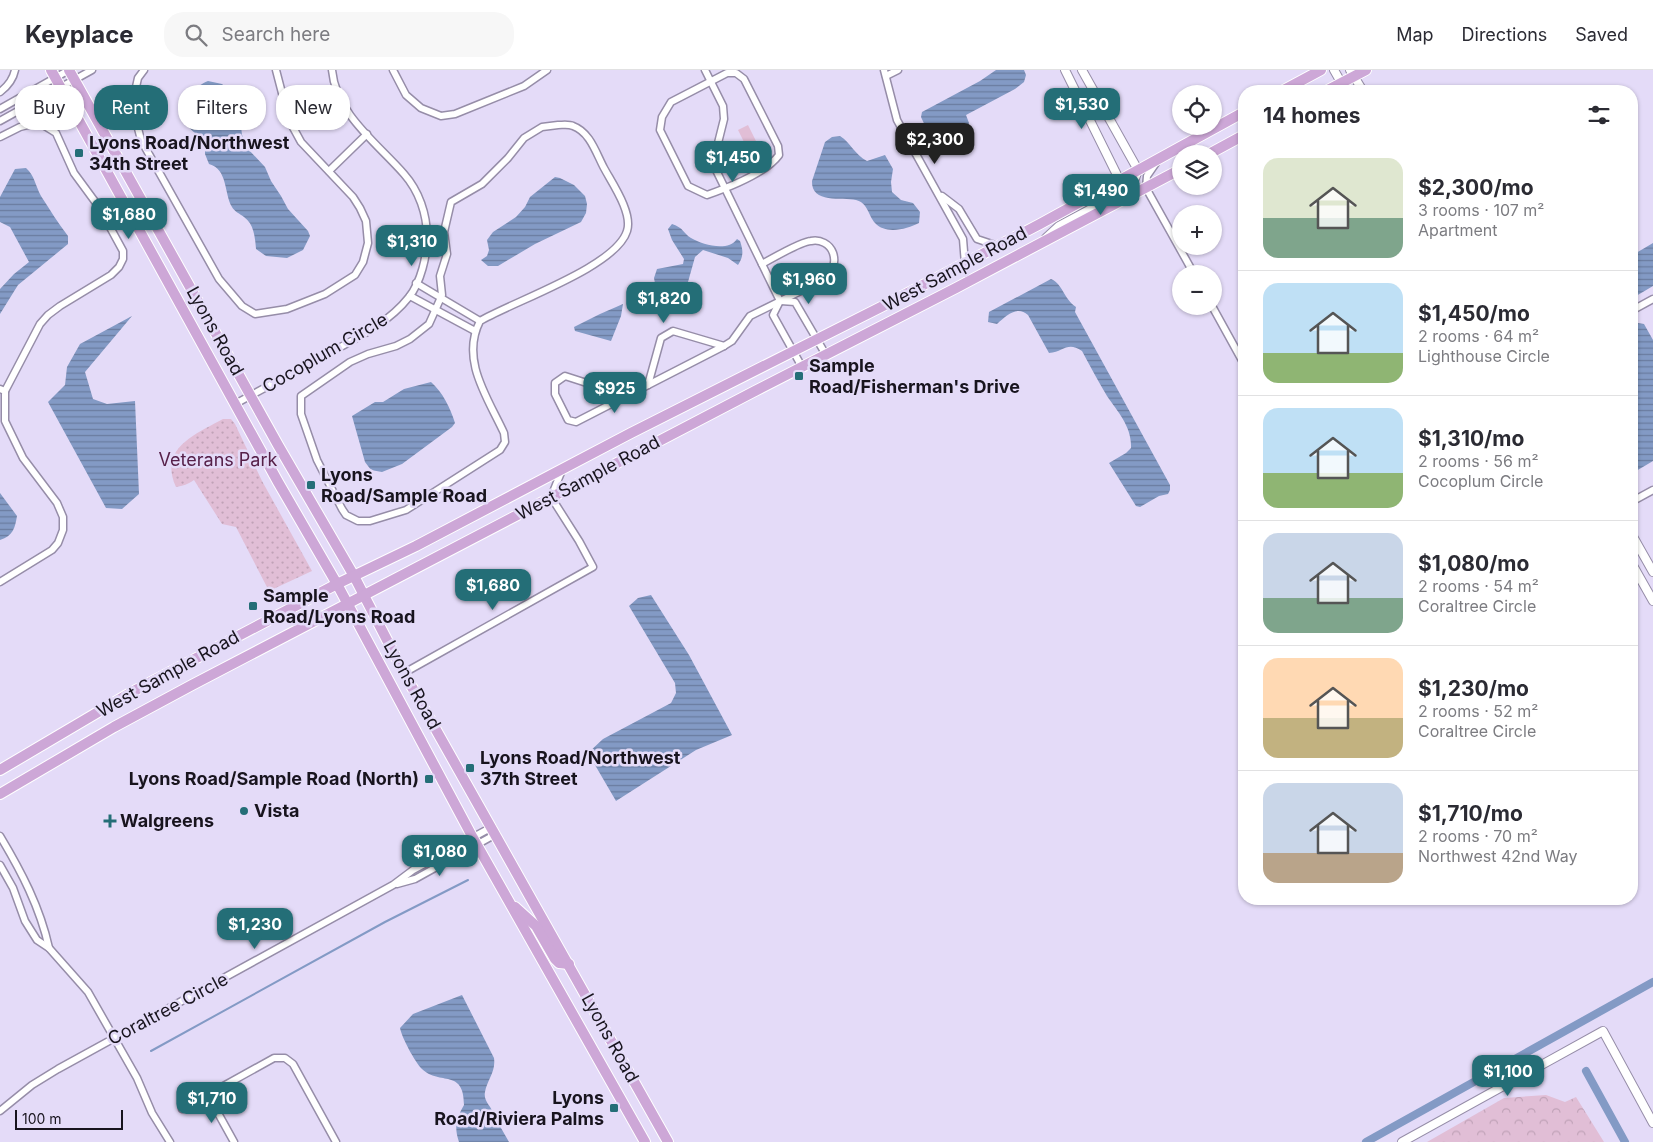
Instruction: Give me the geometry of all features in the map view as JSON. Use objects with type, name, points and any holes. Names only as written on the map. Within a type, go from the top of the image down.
[{"type":"main road","name":"Lyons Road","points":[[69,70],[354,576],[404,673],[668,1142]]},
{"type":"main road","points":[[1293,85],[1321,70]]},
{"type":"main road","points":[[1345,85],[1352,73],[1366,70]]},
{"type":"main road","name":"Lyons Road","points":[[53,74],[59,85]]},
{"type":"main road","name":"West Sample Road","points":[[0,770],[132,692],[336,584],[965,264],[1238,115]]},
{"type":"main road","name":"Lyons Road","points":[[84,130],[347,603],[475,841],[644,1142]]},
{"type":"main road","points":[[1222,147],[1238,138]]},
{"type":"main road","name":"West Sample Road","points":[[0,794],[114,727],[347,603],[364,596],[550,497],[826,356],[1172,174]]},
{"type":"main road","points":[[509,902],[536,926],[555,959],[559,963],[569,964]]},
{"type":"street","points":[[0,92],[12,80],[15,70]]},
{"type":"street","points":[[0,109],[53,74],[69,70]]},
{"type":"street","points":[[66,85],[92,70]]},
{"type":"street","points":[[144,70],[138,78],[132,105],[141,140],[219,279],[242,306],[255,314],[287,309],[325,294],[355,275],[363,262],[368,243],[366,222],[353,198],[301,142],[289,120],[276,70]]},
{"type":"street","name":"Cocoplum Circle","points":[[235,404],[352,341],[385,321],[410,296],[422,268],[427,248],[427,227],[423,208],[416,190],[406,175],[347,111],[332,70]]},
{"type":"street","points":[[393,70],[406,95],[421,108],[441,116],[455,114],[524,86],[547,70]]},
{"type":"street","points":[[704,70],[723,106],[724,119],[715,155],[716,170],[780,301]]},
{"type":"street","points":[[898,70],[885,73],[897,120],[963,239],[965,264]]},
{"type":"street","points":[[1065,70],[1120,181]]},
{"type":"street","points":[[1039,244],[1059,226],[1132,187],[1138,170],[1082,70]]},
{"type":"street","points":[[1334,70],[1343,85]]},
{"type":"street","points":[[736,73],[744,79],[778,146],[779,155],[773,164],[724,189],[707,195],[688,186],[660,130],[662,117],[671,102],[710,81],[727,74],[736,73]]},
{"type":"street","points":[[1352,73],[1359,85]]},
{"type":"street","points":[[0,121],[15,113]]},
{"type":"street","points":[[0,137],[20,127],[32,124],[43,125],[56,133],[74,173],[99,207],[123,251],[123,259],[111,276],[60,306],[44,320],[2,390],[3,422],[23,458],[57,503],[63,517],[63,530],[58,543],[52,550],[0,582]]},
{"type":"street","name":"Cocoplum Circle","points":[[573,126],[586,133],[623,204],[628,219],[627,230],[620,242],[602,259],[584,271],[480,322],[475,331],[472,347],[476,374],[504,433],[505,442],[500,450],[406,510],[370,522],[358,521],[346,515],[317,460],[301,414],[302,396],[350,362],[368,354],[396,346],[410,339],[429,324],[441,299],[440,276],[447,254],[444,232],[451,202],[482,184],[504,163],[524,138],[542,127],[573,126]]},
{"type":"street","points":[[328,171],[367,134]]},
{"type":"street","points":[[1160,158],[1149,172],[1146,188],[1189,265]]},
{"type":"street","points":[[939,193],[959,209],[977,239],[998,246]]},
{"type":"street","points":[[627,396],[565,376],[555,383],[555,394],[568,420],[576,422],[627,396],[724,346],[732,341],[750,316],[823,280],[835,262],[832,250],[824,242],[810,240],[762,264]]},
{"type":"street","points":[[416,283],[480,322]]},
{"type":"street","points":[[410,296],[475,331]]},
{"type":"street","points":[[1638,308],[1653,299]]},
{"type":"street","points":[[780,301],[795,302],[826,356]]},
{"type":"street","points":[[780,301],[773,315],[802,367]]},
{"type":"street","points":[[1217,315],[1238,353]]},
{"type":"street","points":[[648,385],[661,338],[673,331],[724,346]]},
{"type":"street","points":[[404,673],[594,567],[550,497],[562,469]]},
{"type":"street","points":[[1638,498],[1653,490]]},
{"type":"street","points":[[1638,545],[1653,572]]},
{"type":"street","points":[[1638,574],[1653,601]]},
{"type":"street","name":"Coraltree Circle","points":[[0,1111],[32,1085],[114,1037],[393,885],[415,879],[494,831]]},
{"type":"street","points":[[0,836],[25,880],[49,948]]},
{"type":"street","points":[[0,866],[13,888],[25,921],[38,940],[49,948],[88,992],[138,1078],[152,1113],[170,1142]]},
{"type":"street","points":[[1402,1142],[1603,1031],[1653,1123]]},
{"type":"street","points":[[182,1109],[274,1058],[285,1058],[293,1064],[336,1142]]},
{"type":"street","points":[[208,1095],[234,1142]]},
{"type":"green space","points":[[748,125],[759,147],[749,152],[738,130]]},
{"type":"green space","name":"Veterans Park","points":[[223,419],[231,419],[235,424],[262,481],[312,571],[269,591],[236,527],[222,524],[194,480],[176,487],[172,473],[172,462],[176,452],[183,444],[202,430]]},
{"type":"green space","points":[[1546,1095],[1565,1102],[1576,1097],[1604,1142],[1427,1142],[1504,1098]]},
{"type":"water","points":[[996,70],[1024,70],[1026,75],[1024,82],[1015,89],[966,115],[969,123],[964,139],[960,140],[952,135],[950,137],[943,130],[927,130],[921,117],[922,112],[980,81]]},
{"type":"water","points":[[208,81],[223,85],[200,85]]},
{"type":"water","points":[[192,130],[241,130],[248,149],[265,167],[288,209],[308,231],[310,236],[303,250],[287,258],[266,256],[256,249],[250,223],[232,207],[223,176],[215,167],[209,164],[205,154],[205,141]]},
{"type":"water","points":[[840,136],[859,156],[867,161],[885,155],[893,169],[892,192],[901,200],[913,203],[920,212],[919,223],[903,229],[885,229],[875,223],[865,206],[860,202],[850,199],[828,198],[816,193],[812,181],[825,142],[832,137]]},
{"type":"water","points":[[26,168],[33,177],[41,196],[68,236],[68,244],[18,285],[0,314],[0,289],[29,262],[10,227],[0,222],[0,197],[15,169]]},
{"type":"water","points":[[555,177],[574,185],[585,196],[587,204],[586,213],[581,222],[535,244],[498,266],[488,266],[481,260],[487,256],[489,250],[487,240],[493,232],[516,217],[525,207],[530,197]]},
{"type":"water","points":[[672,224],[679,227],[691,238],[708,245],[728,245],[737,239],[740,241],[742,250],[740,262],[738,265],[728,258],[703,250],[695,257],[688,282],[682,285],[669,283],[660,291],[656,289],[654,278],[657,269],[683,264],[684,259],[672,240],[668,229]]},
{"type":"water","points":[[1653,243],[1653,286],[1638,295],[1638,252]]},
{"type":"water","points":[[1051,279],[1058,284],[1068,300],[1076,307],[1075,312],[1170,485],[1168,494],[1159,496],[1140,507],[1136,506],[1109,463],[1131,448],[1131,440],[1124,420],[1107,396],[1082,351],[1069,347],[1049,353],[1028,315],[1024,312],[1016,311],[997,324],[988,322],[989,312]]},
{"type":"water","points":[[623,304],[621,316],[611,341],[575,331],[574,327]]},
{"type":"water","points":[[132,316],[85,372],[93,399],[107,404],[135,401],[139,494],[122,509],[106,508],[48,402],[65,385],[67,367],[80,344]]},
{"type":"water","points":[[1638,323],[1644,324],[1653,340],[1653,461],[1638,470]]},
{"type":"water","points":[[431,382],[446,401],[455,423],[402,464],[382,472],[371,470],[365,462],[352,416],[375,402],[383,402],[404,389]]},
{"type":"water","points":[[0,493],[17,516],[13,531],[0,540]]},
{"type":"water","points":[[651,595],[689,655],[732,735],[696,750],[616,801],[588,753],[603,739],[671,703],[676,693],[675,683],[629,606],[638,598]]},
{"type":"water","points":[[462,995],[494,1058],[494,1068],[486,1088],[485,1099],[509,1142],[459,1142],[457,1123],[464,1105],[460,1086],[450,1079],[436,1077],[422,1069],[412,1056],[401,1032],[400,1028],[413,1014]]},
{"type":"waterway","points":[[151,1051],[385,922],[468,880]]},
{"type":"waterway","points":[[1366,1142],[1653,982]]},
{"type":"waterway","points":[[1586,1071],[1625,1142]]},
{"type":"place","name":"Lyons Road/Northwest 34th Street","points":[[79,153]]},
{"type":"place","name":"Sample Road/Fisherman's Drive","points":[[799,376]]},
{"type":"place","name":"Lyons Road/Sample Road","points":[[311,485]]},
{"type":"place","name":"Sample Road/Lyons Road","points":[[253,606]]},
{"type":"place","name":"Lyons Road/Northwest 37th Street","points":[[470,768]]},
{"type":"place","name":"Lyons Road/Sample Road (North)","points":[[429,779]]},
{"type":"place","name":"Vista","points":[[244,811]]},
{"type":"place","name":"Walgreens","points":[[110,821]]},
{"type":"place","name":"Lyons Road/Riviera Palms","points":[[614,1108]]}]
